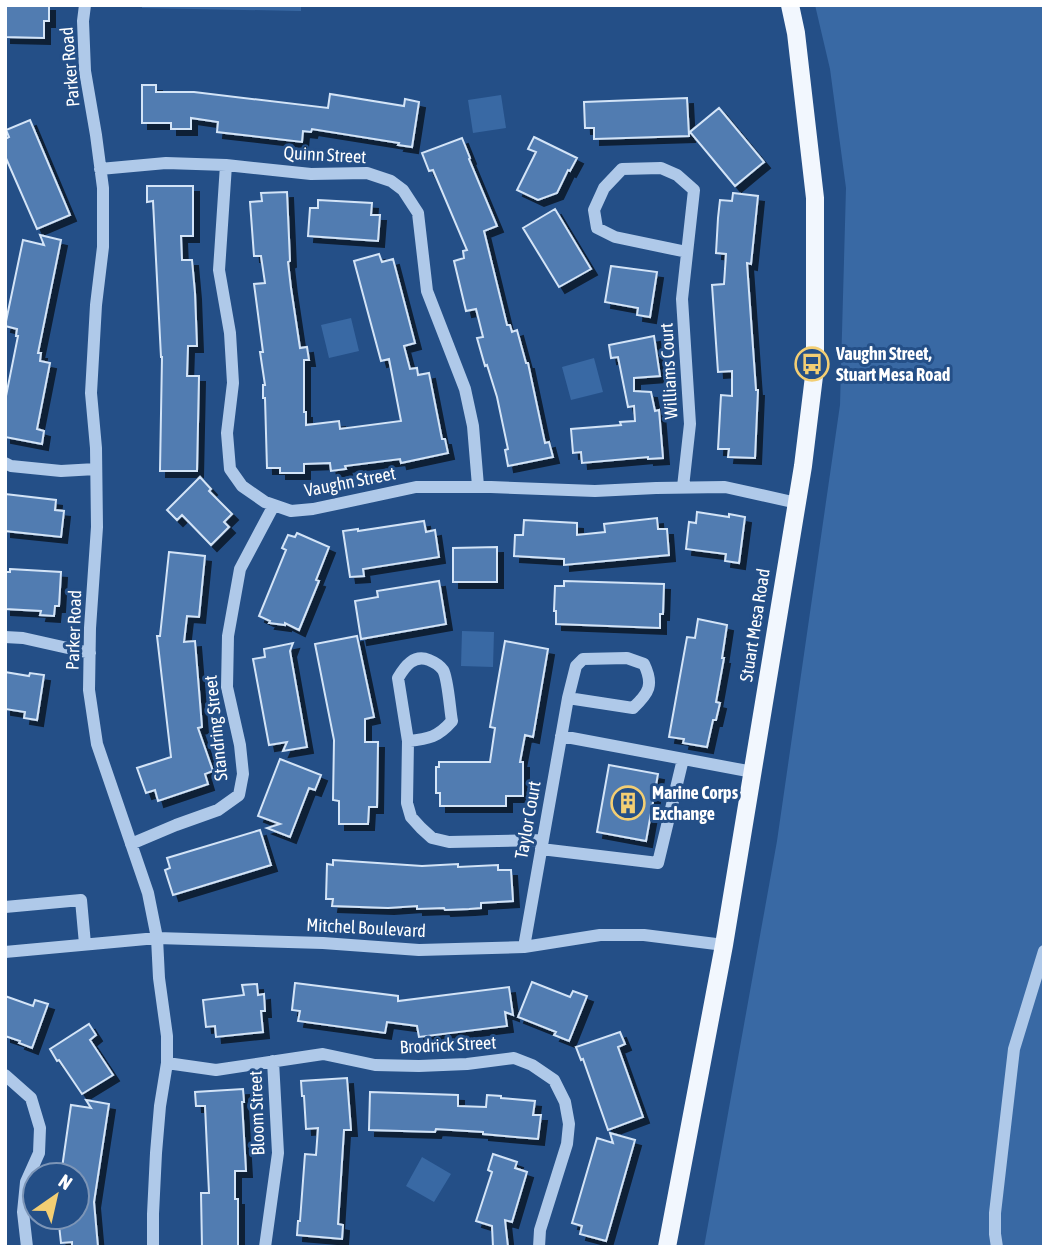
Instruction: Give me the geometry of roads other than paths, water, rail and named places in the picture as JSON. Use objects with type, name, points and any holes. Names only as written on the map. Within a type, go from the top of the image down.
[{"type":"main road","name":"Stuart Mesa Road","points":[[667,1247],[724,945],[803,466],[815,368],[816,198],[796,33],[790,5]]},
{"type":"street","name":"Parker Road","points":[[85,5],[85,71],[103,188],[103,247],[93,342],[91,393],[97,527],[89,690],[97,744],[148,894],[157,938],[167,1036],[167,1063],[156,1153],[153,1247]]},
{"type":"street","name":"Quinn Street","points":[[100,169],[166,163],[226,165],[311,174],[367,173],[391,181],[403,190],[418,213],[428,291],[465,389],[473,426],[478,486]]},
{"type":"street","name":"Vaughn Street","points":[[226,165],[219,270],[231,346],[233,383],[227,433],[230,469],[242,486],[265,502],[291,511],[313,509],[416,487],[478,486],[596,491],[724,487],[797,503]]},
{"type":"street","name":"Williams Court","points":[[683,487],[690,424],[682,299],[694,190],[677,174],[661,168],[622,169],[604,188],[594,210],[597,228],[615,237],[687,252]]},
{"type":"street","points":[[5,463],[11,466],[61,471],[96,469]]},
{"type":"street","name":"Standring Street","points":[[131,844],[218,810],[239,795],[243,774],[228,687],[228,636],[240,569],[274,505]]},
{"type":"street","points":[[5,637],[23,638],[89,653]]},
{"type":"street","points":[[408,741],[441,734],[452,721],[444,671],[433,661],[421,657],[412,661],[398,678],[408,741],[407,803],[411,817],[432,838],[449,842],[541,845],[658,863],[682,759]]},
{"type":"street","name":"Taylor Court","points":[[524,947],[568,698],[576,666],[583,659],[627,658],[644,664],[649,675],[650,685],[645,697],[633,708],[568,698]]},
{"type":"street","points":[[561,736],[753,772]]},
{"type":"street","points":[[5,907],[81,900],[86,944]]},
{"type":"street","name":"Mitchel Boulevard","points":[[5,952],[157,938],[323,943],[419,950],[524,947],[600,935],[644,935],[724,945]]},
{"type":"street","points":[[997,1247],[995,1213],[1014,1049],[1044,951]]},
{"type":"street","name":"Brodrick Street","points":[[167,1063],[216,1070],[323,1054],[375,1065],[467,1064],[514,1058],[532,1065],[555,1080],[565,1102],[569,1124],[567,1144],[540,1230],[539,1247]]},
{"type":"street","name":"Bloom Street","points":[[265,1247],[278,1153],[273,1061]]},
{"type":"street","points":[[5,1075],[31,1098],[40,1128],[39,1153],[26,1182],[23,1212],[27,1247]]},
{"type":"place","name":"Vaughn Street, Stuart Mesa Road","points":[[812,364]]},
{"type":"place","name":"Marine Corps Exchange","points":[[628,803]]}]
